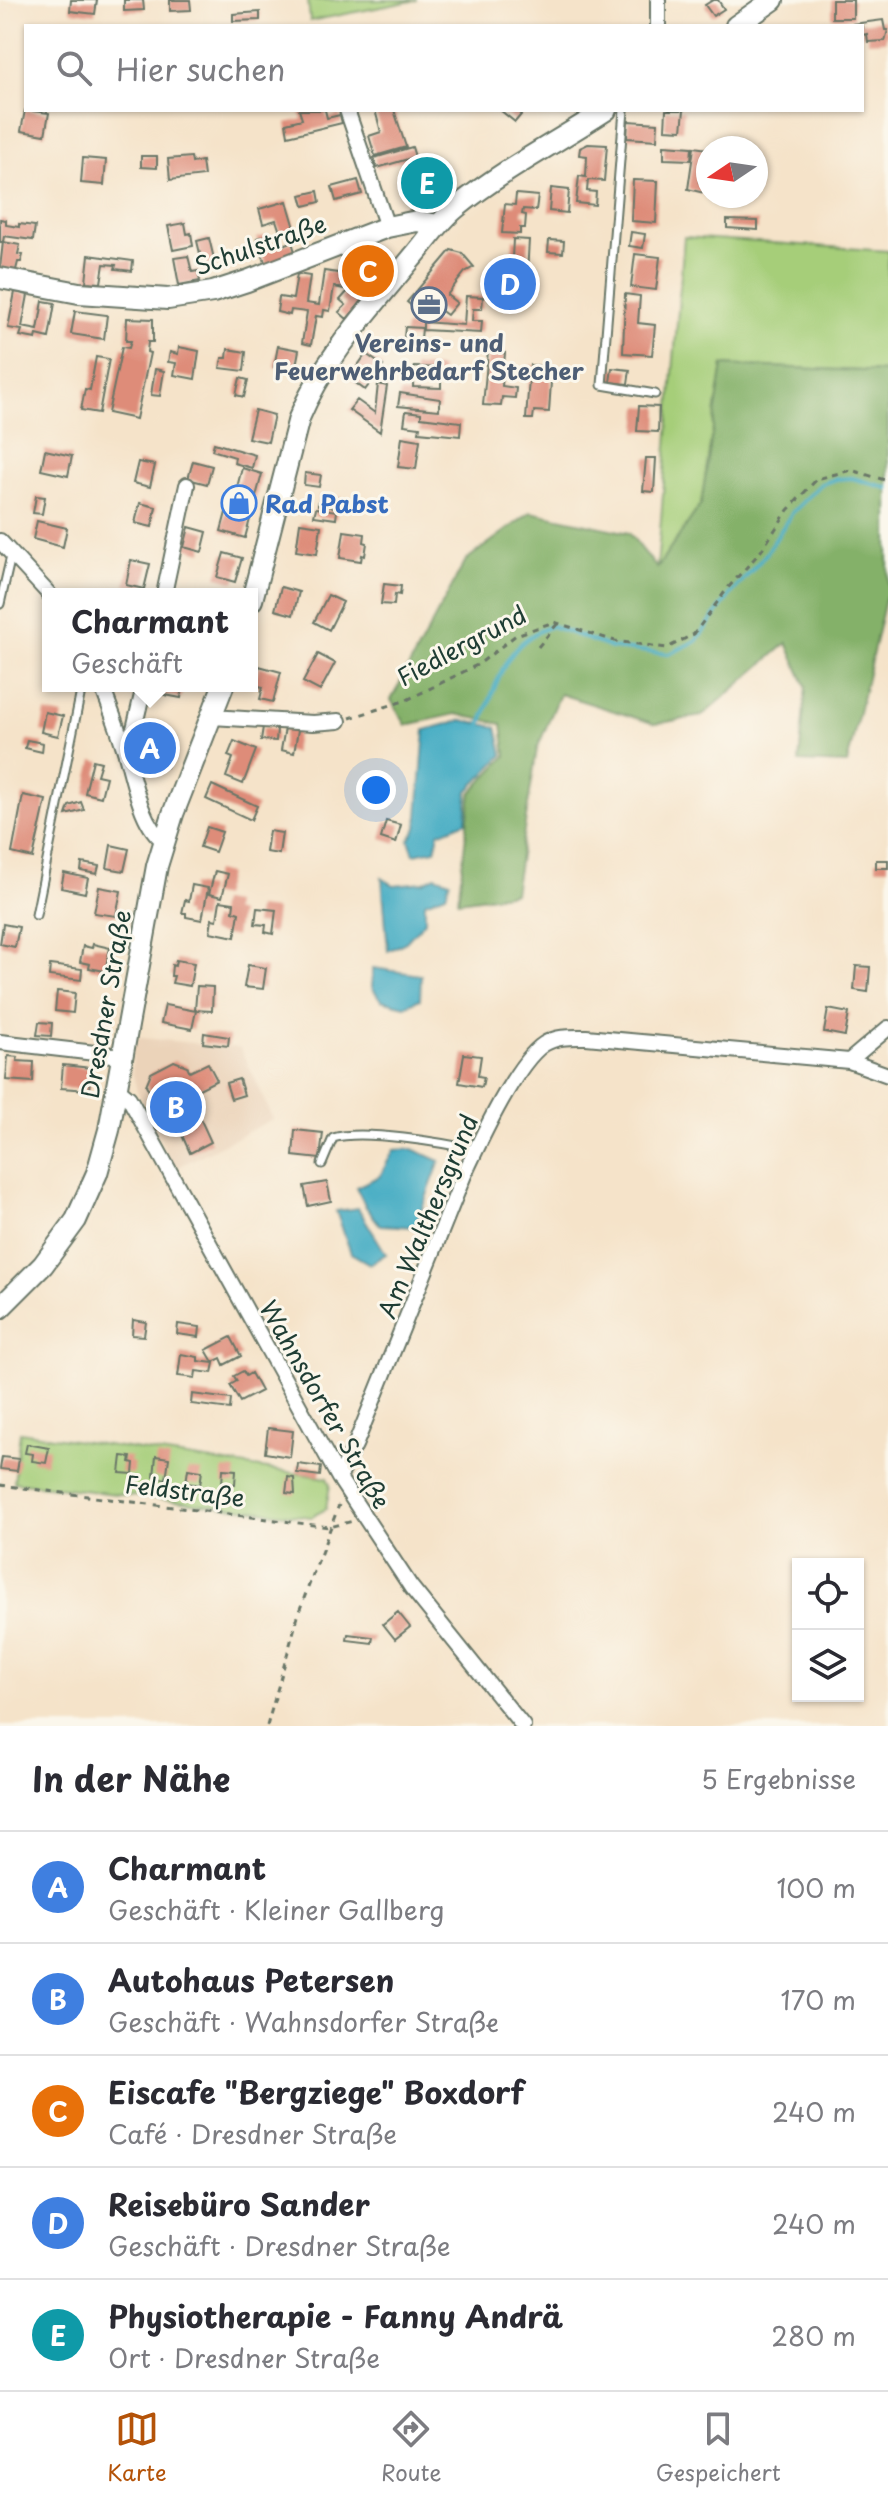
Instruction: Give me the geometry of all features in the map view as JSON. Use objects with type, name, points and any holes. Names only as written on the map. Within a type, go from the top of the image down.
[{"type":"main road","points":[[739,24],[773,0]]},
{"type":"main road","points":[[255,588],[293,441],[308,398],[346,339],[454,209],[603,112]]},
{"type":"main road","name":"Schulstraße","points":[[0,278],[79,293],[168,299],[213,292],[247,281],[387,227],[417,221],[438,225]]},
{"type":"main road","name":"Dresdner Straße","points":[[0,1308],[43,1265],[76,1220],[104,1152],[152,890],[164,841],[221,692]]},
{"type":"street","points":[[658,0],[658,24]]},
{"type":"street","points":[[348,112],[387,227]]},
{"type":"street","points":[[165,588],[187,485]]},
{"type":"street","points":[[0,541],[44,588]]},
{"type":"street","points":[[104,692],[145,816],[156,835],[164,841]]},
{"type":"street","points":[[123,745],[134,729],[143,692]]},
{"type":"street","points":[[212,717],[313,723],[339,721]]},
{"type":"street","points":[[849,1061],[888,1028]]},
{"type":"street","name":"Am Walthersgrund","points":[[343,1483],[356,1443],[476,1150],[531,1054],[546,1042],[564,1037],[849,1061],[888,1075]]},
{"type":"street","points":[[0,1042],[121,1056]]},
{"type":"street","name":"Wahnsdorfer Straße","points":[[117,1088],[129,1098],[365,1518],[411,1587],[523,1726]]},
{"type":"lane","points":[[624,112],[602,385],[655,394]]},
{"type":"lane","points":[[0,604],[12,553]]},
{"type":"lane","points":[[36,915],[81,692]]},
{"type":"lane","points":[[867,1067],[888,1069]]},
{"type":"lane","points":[[322,1164],[333,1138],[341,1136],[391,1137],[476,1150]]},
{"type":"path","name":"Fiedlergrund","points":[[339,721],[407,700],[479,664],[516,635],[554,622],[615,641],[667,648],[694,634],[727,589],[761,551],[788,510],[817,479],[851,470],[888,481]]},
{"type":"path","points":[[538,647],[558,623]]},
{"type":"path","points":[[267,1726],[300,1609],[343,1483]]},
{"type":"path","name":"Feldstraße","points":[[0,1485],[330,1527],[365,1518]]},
{"type":"shaded area","points":[[133,1037],[240,1048],[273,1119],[174,1169],[137,1091],[132,1070]]},
{"type":"green space","points":[[308,0],[417,0],[310,21]]},
{"type":"green space","points":[[684,237],[888,251],[888,372],[723,365],[701,504],[657,568]]},
{"type":"green space","points":[[723,365],[888,372],[888,596],[847,764],[799,762],[806,686],[787,643],[702,716],[655,724],[560,694],[537,749],[514,893],[458,901],[471,793],[506,756],[502,724],[456,714],[406,725],[391,700],[466,560],[531,512],[629,533],[657,568],[701,504]]},
{"type":"green space","points":[[20,1432],[327,1478],[330,1485],[326,1509],[311,1517],[14,1482]]},
{"type":"water","points":[[462,720],[497,727],[503,755],[468,791],[466,822],[439,833],[435,850],[414,854],[409,840],[417,828],[425,730]]},
{"type":"water","points":[[435,876],[450,881],[446,894],[425,902],[425,921],[406,942],[388,951],[382,878],[394,885],[424,882]]},
{"type":"water","points":[[373,968],[421,975],[420,999],[405,1006],[381,1000],[372,987]]},
{"type":"water","points":[[413,1149],[440,1161],[415,1227],[380,1225],[356,1187],[380,1176],[394,1150]]},
{"type":"water","points":[[358,1208],[386,1254],[370,1264],[351,1253],[336,1211]]},
{"type":"building","points":[[71,0],[97,0],[95,14],[70,11]]},
{"type":"building","points":[[124,0],[143,0],[144,10],[124,11]]},
{"type":"building","points":[[170,0],[190,0],[191,10],[170,11]]},
{"type":"building","points":[[718,0],[724,9],[713,16],[705,5]]},
{"type":"building","points":[[832,0],[853,0],[853,18],[832,18]]},
{"type":"building","points":[[260,12],[260,20],[233,21],[233,14]]},
{"type":"building","points":[[883,20],[885,30],[888,30],[885,41],[868,42],[864,24],[853,24]]},
{"type":"building","points":[[25,112],[49,113],[45,135],[21,131]]},
{"type":"building","points":[[300,112],[326,112],[327,118],[340,115],[342,123],[288,136],[286,123],[302,119]]},
{"type":"building","points":[[376,112],[395,112],[406,147],[375,156],[369,136],[381,132]]},
{"type":"building","points":[[502,112],[523,112],[515,122]]},
{"type":"building","points":[[666,112],[684,112],[682,130],[665,129]]},
{"type":"building","points":[[628,121],[658,123],[657,140],[627,138]]},
{"type":"building","points":[[588,144],[607,145],[604,181],[588,180],[587,191],[596,192],[595,205],[576,203],[579,176],[586,177],[587,156],[579,155],[580,148]]},
{"type":"building","points":[[664,145],[692,147],[691,160],[664,159]]},
{"type":"building","points":[[412,147],[415,157],[377,168],[374,158]]},
{"type":"building","points":[[694,147],[696,147],[696,191],[688,189]]},
{"type":"building","points":[[141,156],[157,156],[157,168],[141,167]]},
{"type":"building","points":[[191,157],[192,163],[202,161],[204,176],[170,180],[168,159]]},
{"type":"building","points":[[83,158],[106,160],[104,185],[81,183]]},
{"type":"building","points":[[427,167],[428,172],[440,168],[448,191],[415,202],[408,178]]},
{"type":"building","points":[[358,180],[362,194],[336,201],[332,187]]},
{"type":"building","points":[[633,180],[658,181],[656,223],[631,221]]},
{"type":"building","points":[[551,188],[569,190],[567,213],[549,211]]},
{"type":"building","points":[[318,191],[320,202],[304,206],[301,195]]},
{"type":"building","points":[[516,194],[538,196],[536,210],[523,209],[525,228],[520,228],[520,234],[502,233],[505,204],[515,205]]},
{"type":"building","points":[[287,201],[295,228],[280,232],[276,220],[263,224],[259,209]]},
{"type":"building","points":[[0,219],[6,220],[6,225],[35,226],[33,240],[4,236],[3,242],[0,242]]},
{"type":"building","points":[[727,220],[758,221],[758,230],[727,228]]},
{"type":"building","points":[[185,223],[193,246],[173,250],[168,226]]},
{"type":"building","points":[[631,232],[645,234],[643,248],[629,246]]},
{"type":"building","points":[[268,235],[273,248],[292,242],[296,255],[266,265],[257,238]]},
{"type":"building","points":[[209,238],[215,263],[203,266],[197,241]]},
{"type":"building","points":[[513,239],[529,240],[526,291],[504,290],[505,277],[511,278]]},
{"type":"building","points":[[549,240],[564,241],[563,253],[548,252]]},
{"type":"building","points":[[3,242],[20,245],[18,254],[23,255],[16,270],[0,268]]},
{"type":"building","points":[[451,250],[462,253],[474,267],[465,272],[447,295],[457,303],[447,315],[436,307],[430,315],[427,313],[424,316],[407,302]]},
{"type":"building","points":[[635,254],[660,257],[656,290],[631,287]]},
{"type":"building","points":[[89,255],[133,261],[132,271],[104,264],[101,283],[86,282]]},
{"type":"building","points":[[188,256],[192,272],[198,271],[200,281],[179,285],[174,258]]},
{"type":"building","points":[[368,262],[374,267],[371,270],[381,279],[347,319],[339,312],[346,305],[340,300],[349,290],[334,287],[330,311],[324,310],[323,317],[316,316],[311,345],[302,343],[307,312],[291,310],[290,315],[277,312],[279,297],[293,299],[297,274],[310,276],[306,303],[319,305],[324,271],[358,276],[362,280],[367,274],[362,269]]},
{"type":"building","points":[[15,292],[28,295],[22,327],[38,330],[43,301],[55,303],[49,338],[20,336],[22,330],[8,328]]},
{"type":"building","points":[[625,294],[640,296],[638,323],[655,325],[652,355],[623,353]]},
{"type":"building","points":[[466,296],[483,297],[482,309],[473,309],[472,321],[482,321],[481,333],[423,330],[423,322],[464,325]]},
{"type":"building","points":[[75,311],[107,315],[104,339],[71,334]]},
{"type":"building","points":[[127,318],[153,319],[153,342],[148,342],[147,352],[150,353],[136,419],[108,413],[122,347],[129,348],[131,341],[126,341]]},
{"type":"building","points":[[405,327],[422,328],[421,339],[404,338]]},
{"type":"building","points":[[278,346],[299,350],[295,371],[274,367]]},
{"type":"building","points":[[179,347],[199,351],[195,379],[174,375],[176,363],[168,362],[170,352],[178,354]]},
{"type":"building","points":[[228,349],[246,352],[244,371],[220,368],[222,358],[227,358]]},
{"type":"building","points":[[488,351],[505,353],[502,386],[516,388],[515,398],[502,397],[501,406],[483,405]]},
{"type":"building","points":[[366,354],[383,366],[365,390],[349,378]]},
{"type":"building","points":[[96,357],[109,359],[99,413],[81,410],[85,389],[90,390]]},
{"type":"building","points":[[530,365],[552,367],[549,412],[534,411],[533,419],[526,419]]},
{"type":"building","points":[[414,367],[441,368],[441,388],[413,387]]},
{"type":"building","points":[[612,368],[630,370],[628,384],[610,382]]},
{"type":"building","points":[[155,369],[164,371],[160,396],[151,395]]},
{"type":"building","points":[[240,378],[248,380],[244,397],[236,395]]},
{"type":"building","points":[[378,384],[387,386],[380,432],[349,410],[357,400],[375,413]]},
{"type":"building","points":[[400,393],[440,399],[439,410],[398,406]]},
{"type":"building","points":[[639,406],[659,407],[658,432],[637,431]]},
{"type":"building","points":[[255,410],[274,415],[268,442],[248,438]]},
{"type":"building","points":[[406,411],[421,413],[421,417],[461,422],[460,436],[419,432],[420,427],[404,425]]},
{"type":"building","points":[[402,437],[420,440],[416,469],[398,467]]},
{"type":"building","points":[[214,443],[255,455],[252,468],[234,463],[235,457],[212,450]]},
{"type":"building","points":[[45,450],[72,456],[68,476],[41,470]]},
{"type":"building","points":[[646,458],[656,458],[654,492],[643,491]]},
{"type":"building","points":[[193,461],[212,466],[207,484],[188,479]]},
{"type":"building","points":[[138,462],[155,465],[150,487],[133,483]]},
{"type":"building","points":[[242,468],[262,474],[245,538],[221,531]]},
{"type":"building","points":[[305,473],[321,475],[319,487],[304,485]]},
{"type":"building","points":[[320,495],[342,498],[341,508],[318,505]]},
{"type":"building","points":[[36,496],[45,497],[42,514],[33,513]]},
{"type":"building","points":[[140,503],[156,507],[152,527],[135,523]]},
{"type":"building","points":[[316,508],[337,511],[336,519],[314,516]]},
{"type":"building","points":[[37,521],[67,528],[63,547],[33,539]]},
{"type":"building","points":[[300,523],[321,526],[317,554],[296,551]]},
{"type":"building","points":[[189,527],[207,532],[202,552],[184,547]]},
{"type":"building","points":[[344,531],[365,534],[364,542],[367,543],[361,561],[340,558]]},
{"type":"building","points":[[224,553],[242,558],[235,582],[217,577]]},
{"type":"building","points":[[131,560],[150,564],[144,588],[126,585]]},
{"type":"building","points":[[384,584],[401,586],[400,595],[395,594],[394,605],[381,604]]},
{"type":"building","points":[[281,587],[299,592],[293,615],[275,610]]},
{"type":"building","points":[[328,595],[343,602],[329,630],[314,622]]},
{"type":"building","points":[[318,654],[335,663],[320,691],[303,682]]},
{"type":"building","points":[[259,666],[281,672],[273,702],[260,699],[263,687],[258,686]]},
{"type":"building","points":[[149,692],[182,692],[181,698]]},
{"type":"building","points":[[45,712],[63,716],[58,736],[41,732]]},
{"type":"building","points":[[263,727],[277,729],[276,741],[261,740]]},
{"type":"building","points":[[285,728],[298,730],[294,753],[281,750]]},
{"type":"building","points":[[155,734],[173,737],[167,767],[142,762],[146,742],[154,744]]},
{"type":"building","points":[[27,740],[43,743],[42,752],[25,748]]},
{"type":"building","points":[[234,741],[256,750],[243,784],[226,777],[233,758],[228,756]]},
{"type":"building","points":[[93,760],[101,762],[97,775],[106,777],[101,797],[85,793]]},
{"type":"building","points":[[212,785],[257,806],[251,820],[206,799]]},
{"type":"building","points":[[23,795],[46,800],[33,858],[12,853]]},
{"type":"building","points":[[81,802],[84,810],[66,815],[69,806]]},
{"type":"building","points":[[386,821],[401,825],[396,843],[381,838]]},
{"type":"building","points":[[207,827],[222,832],[215,852],[200,847]]},
{"type":"building","points":[[269,831],[282,833],[279,854],[266,852]]},
{"type":"building","points":[[111,845],[129,849],[124,871],[107,868]]},
{"type":"building","points":[[876,860],[888,860],[888,868],[876,868]]},
{"type":"building","points":[[82,863],[99,866],[97,874],[81,871]]},
{"type":"building","points":[[215,871],[228,874],[222,897],[209,894]]},
{"type":"building","points":[[64,873],[88,878],[85,893],[61,888]]},
{"type":"building","points":[[192,885],[208,888],[202,920],[186,917],[186,913],[182,913],[185,900],[189,901]]},
{"type":"building","points":[[99,887],[121,891],[116,916],[94,913]]},
{"type":"building","points":[[220,901],[234,903],[233,911],[239,913],[235,937],[210,932],[212,919],[217,920]]},
{"type":"building","points":[[257,908],[276,910],[273,934],[265,932],[266,925],[255,924]]},
{"type":"building","points":[[3,924],[19,927],[15,947],[0,944]]},
{"type":"building","points":[[93,944],[110,948],[105,971],[89,968],[90,964],[80,962],[83,946],[92,948]]},
{"type":"building","points":[[176,960],[194,963],[190,986],[172,983],[172,965],[175,966]]},
{"type":"building","points":[[50,965],[82,969],[81,980],[49,976]]},
{"type":"building","points":[[248,965],[266,968],[263,989],[244,987]]},
{"type":"building","points":[[856,966],[870,967],[868,992],[854,990]]},
{"type":"building","points":[[197,986],[213,987],[212,1011],[195,1010]]},
{"type":"building","points":[[57,991],[75,993],[73,1013],[55,1011]]},
{"type":"building","points":[[165,1005],[196,1011],[192,1029],[161,1023]]},
{"type":"building","points":[[828,1009],[849,1013],[845,1036],[824,1032]]},
{"type":"building","points":[[39,1022],[52,1023],[51,1036],[37,1035]]},
{"type":"building","points":[[204,1033],[229,1037],[228,1046],[203,1043]]},
{"type":"building","points":[[464,1054],[481,1056],[478,1076],[484,1077],[482,1087],[459,1083]]},
{"type":"building","points":[[8,1056],[18,1057],[17,1061],[34,1062],[33,1082],[6,1080]]},
{"type":"building","points":[[174,1061],[187,1066],[190,1072],[208,1063],[217,1080],[199,1089],[194,1105],[211,1142],[190,1153],[172,1113],[158,1109],[146,1085],[151,1073]]},
{"type":"building","points":[[63,1065],[91,1068],[89,1090],[61,1088]]},
{"type":"building","points":[[239,1079],[244,1095],[231,1099],[226,1083]]},
{"type":"building","points":[[295,1130],[323,1133],[320,1159],[293,1156]]},
{"type":"building","points":[[327,1182],[331,1201],[308,1206],[304,1186]]},
{"type":"building","points":[[133,1320],[146,1322],[144,1336],[132,1335]]},
{"type":"building","points":[[178,1324],[200,1327],[199,1337],[177,1334]]},
{"type":"building","points":[[231,1337],[241,1356],[224,1365],[221,1358],[213,1362],[206,1350]]},
{"type":"building","points":[[181,1354],[214,1363],[212,1373],[196,1371],[195,1378],[178,1376]]},
{"type":"building","points":[[243,1371],[246,1376],[251,1373],[261,1391],[240,1402],[230,1385],[237,1381],[234,1376]]},
{"type":"building","points":[[192,1394],[231,1399],[230,1409],[191,1404]]},
{"type":"building","points":[[268,1428],[293,1431],[290,1457],[265,1453]]},
{"type":"building","points":[[27,1444],[49,1448],[46,1463],[32,1461],[33,1454],[25,1453]]},
{"type":"building","points":[[122,1456],[131,1457],[133,1474],[120,1473]]},
{"type":"building","points":[[156,1456],[169,1458],[166,1479],[154,1477]]},
{"type":"building","points":[[2,1457],[19,1459],[17,1471],[0,1469]]},
{"type":"building","points":[[298,1464],[321,1467],[320,1476],[297,1473]]},
{"type":"building","points":[[188,1469],[202,1471],[200,1485],[186,1483]]},
{"type":"building","points":[[223,1469],[236,1470],[235,1484],[222,1484]]},
{"type":"building","points":[[288,1477],[294,1478],[295,1494],[286,1493]]},
{"type":"building","points":[[398,1612],[410,1627],[395,1639],[383,1624]]},
{"type":"building","points":[[348,1634],[373,1637],[372,1643],[347,1640]]},
{"type":"waterway","points":[[481,724],[505,665],[523,642],[536,633],[552,626],[612,648],[669,654],[696,641],[766,554],[792,513],[821,484],[852,478],[888,488]]},
{"type":"place","name":"Physiotherapie - Fanny Andrä","points":[[427,183]]},
{"type":"place","name":"Eiscafe \"Bergziege\" Boxdorf","points":[[368,271]]},
{"type":"place","name":"Reisebüro Sander","points":[[510,284]]},
{"type":"place","name":"Vereins- und Feuerwehrbedarf Stecher","points":[[429,305]]},
{"type":"place","name":"Rad Pabst","points":[[239,503]]},
{"type":"place","name":"Charmant","points":[[150,748]]},
{"type":"place","name":"Autohaus Petersen","points":[[176,1107]]}]
